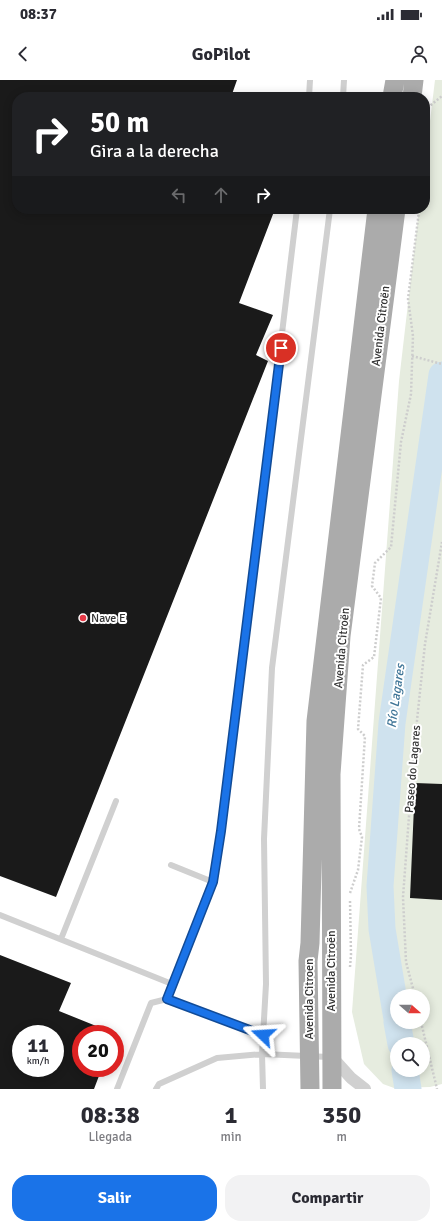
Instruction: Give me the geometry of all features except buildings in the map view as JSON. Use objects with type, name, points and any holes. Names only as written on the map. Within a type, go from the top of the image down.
[{"type":"main road","points":[[393,92],[395,80]]},
{"type":"main road","points":[[413,92],[414,80]]},
{"type":"main road","name":"Avenida Citroën","points":[[310,943],[316,721],[376,214]]},
{"type":"main road","name":"Avenida Citroën","points":[[332,1089],[331,774],[341,643],[395,214]]},
{"type":"main road","name":"Avenida Citroen","points":[[310,943],[308,961],[310,1056]]},
{"type":"main road","points":[[310,1056],[310,1089]]},
{"type":"street","points":[[332,1057],[351,1078],[365,1089]]},
{"type":"lane","points":[[309,92],[310,80]]},
{"type":"lane","points":[[343,92],[344,80]]},
{"type":"lane","points":[[167,999],[213,882],[221,831],[297,214]]},
{"type":"lane","points":[[263,1089],[262,1054],[266,984],[264,839],[272,668],[329,214]]},
{"type":"lane","points":[[61,939],[116,801]]},
{"type":"lane","points":[[171,865],[213,882]]},
{"type":"lane","points":[[0,915],[172,984]]},
{"type":"lane","points":[[117,1089],[151,1003],[167,999],[263,1035]]},
{"type":"lane","points":[[156,1089],[159,1084],[217,1058],[262,1054],[332,1057]]},
{"type":"path","points":[[430,106],[442,96]]},
{"type":"path","points":[[349,970],[351,956],[350,890],[358,870],[362,837],[359,829],[365,736],[358,730],[363,665],[374,656],[381,598],[372,586],[375,563],[391,548],[401,442],[411,394],[413,336],[408,299],[419,214]]},
{"type":"path","points":[[412,356],[442,364]]},
{"type":"path","name":"Paseo do Lagares","points":[[413,989],[406,962],[403,897],[414,749],[425,644],[442,542]]},
{"type":"path","points":[[423,1029],[437,1089]]},
{"type":"shaded area","points":[[435,80],[442,80],[442,1084],[430,1087],[394,1088],[383,1084],[364,1064],[352,1012],[399,381],[418,214],[430,214],[430,121]]},
{"type":"waterway","name":"Río Lagares","points":[[392,989],[382,929],[380,886],[392,723],[442,375]]},
{"type":"waterway","name":"Río Lagares","points":[[398,1029],[400,1037]]},
{"type":"waterway","name":"Río Lagares","points":[[406,1077],[408,1089]]},
{"type":"place","name":"Nave E","points":[[83,618]]},
{"type":"route","points":[[263,1035],[167,999],[213,882],[221,831],[281,348]]}]
